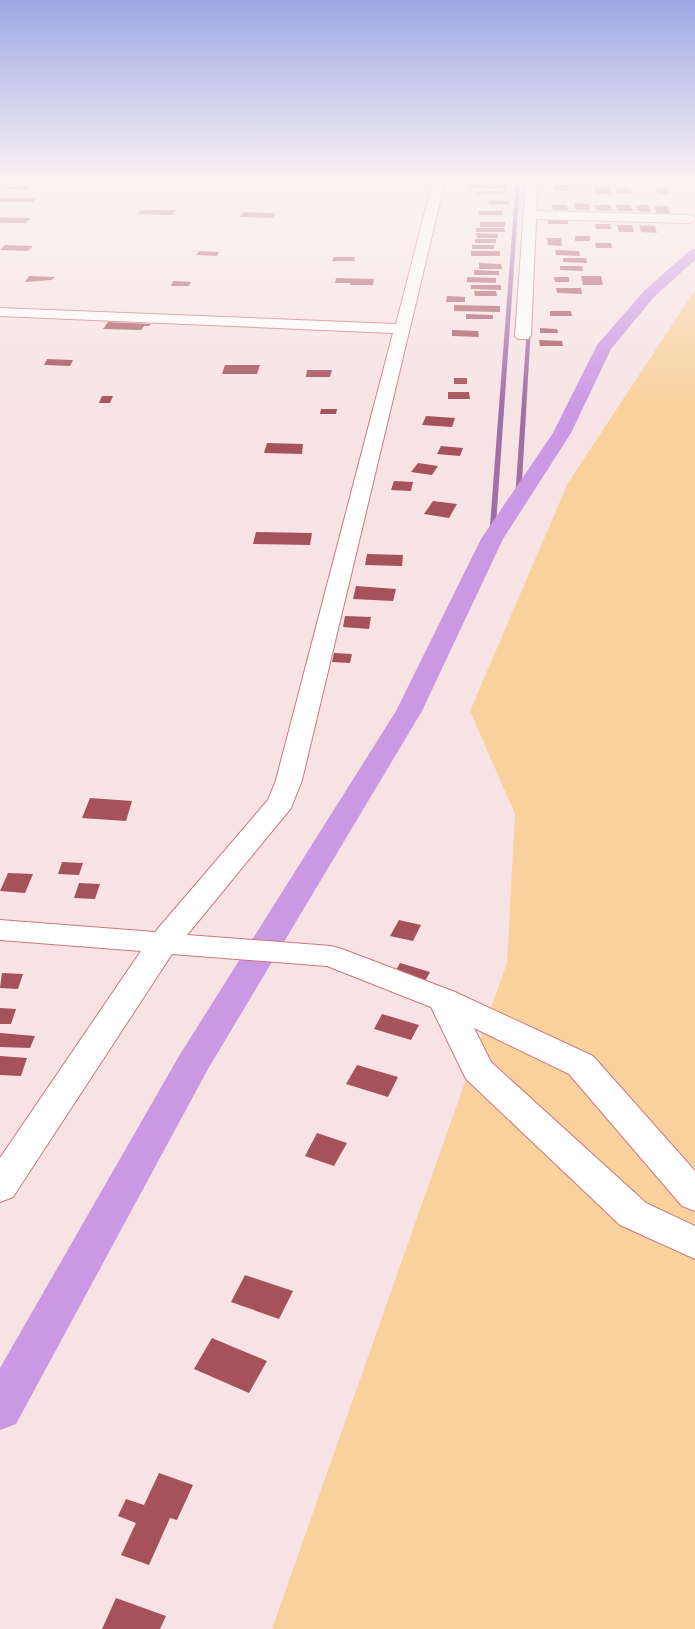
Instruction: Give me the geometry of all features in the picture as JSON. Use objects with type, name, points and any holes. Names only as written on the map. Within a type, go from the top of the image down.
[{"type":"street","points":[[0,1187],[281,802],[289,780],[420,257]]},
{"type":"street","points":[[524,336],[528,257]]},
{"type":"street","points":[[0,312],[402,329]]},
{"type":"street","points":[[0,930],[331,956],[444,1000],[581,1065],[695,1196]]},
{"type":"street","points":[[444,1000],[478,1070],[634,1214],[695,1243]]},
{"type":"shaded area","points":[[695,290],[695,1629],[272,1629],[507,963],[515,814],[470,711],[568,483]]},
{"type":"building","points":[[334,257],[355,257],[354,261],[332,261]]},
{"type":"building","points":[[563,258],[586,258],[587,263],[563,262]]},
{"type":"building","points":[[479,263],[501,264],[502,269],[479,269]]},
{"type":"building","points":[[560,266],[582,266],[583,271],[560,270]]},
{"type":"building","points":[[474,270],[499,271],[499,275],[474,275]]},
{"type":"building","points":[[29,276],[55,277],[52,280],[25,282]]},
{"type":"building","points":[[581,276],[601,276],[603,285],[583,285]]},
{"type":"building","points":[[467,277],[496,278],[496,283],[467,282]]},
{"type":"building","points":[[554,277],[569,277],[569,282],[555,282]]},
{"type":"building","points":[[336,278],[374,279],[373,285],[350,285],[350,283],[335,283]]},
{"type":"building","points":[[173,281],[191,282],[189,286],[171,286]]},
{"type":"building","points":[[471,285],[501,285],[501,290],[471,289]]},
{"type":"building","points":[[556,288],[581,288],[582,294],[557,293]]},
{"type":"building","points":[[474,291],[496,291],[497,296],[475,296]]},
{"type":"building","points":[[447,296],[465,297],[465,302],[446,302]]},
{"type":"building","points":[[454,305],[500,306],[500,312],[454,311]]},
{"type":"building","points":[[550,311],[571,311],[572,316],[550,316]]},
{"type":"building","points":[[466,314],[493,315],[493,319],[466,319]]},
{"type":"building","points":[[108,322],[151,324],[144,326],[141,330],[103,329]]},
{"type":"building","points":[[540,328],[557,329],[558,333],[540,333]]},
{"type":"building","points":[[452,330],[478,331],[479,337],[452,336]]},
{"type":"building","points":[[539,340],[562,341],[563,346],[540,346]]},
{"type":"building","points":[[47,359],[73,360],[70,366],[44,365]]},
{"type":"building","points":[[225,365],[260,365],[257,374],[222,374]]},
{"type":"building","points":[[307,370],[332,370],[330,377],[306,377]]},
{"type":"building","points":[[454,378],[467,378],[467,384],[454,384]]},
{"type":"building","points":[[448,392],[469,392],[470,399],[448,399]]},
{"type":"building","points":[[102,396],[113,396],[110,403],[99,403]]},
{"type":"building","points":[[321,409],[337,409],[336,414],[320,414]]},
{"type":"building","points":[[426,416],[455,418],[452,427],[422,425]]},
{"type":"building","points":[[267,443],[303,444],[302,454],[264,453]]},
{"type":"building","points":[[441,446],[463,448],[460,456],[437,454]]},
{"type":"building","points":[[418,463],[438,466],[432,475],[411,472]]},
{"type":"building","points":[[394,481],[413,482],[411,491],[391,490]]},
{"type":"building","points":[[433,501],[457,504],[449,518],[424,514]]},
{"type":"building","points":[[256,532],[312,533],[310,545],[253,544]]},
{"type":"building","points":[[367,554],[403,555],[402,566],[365,565]]},
{"type":"building","points":[[356,586],[396,589],[393,601],[353,599]]},
{"type":"building","points":[[345,616],[371,617],[369,629],[343,627]]},
{"type":"building","points":[[334,653],[352,654],[350,663],[332,662]]},
{"type":"building","points":[[90,798],[132,801],[126,821],[82,818]]},
{"type":"building","points":[[62,862],[83,863],[79,875],[58,874]]},
{"type":"building","points":[[8,873],[33,874],[25,893],[0,891]]},
{"type":"building","points":[[79,883],[100,884],[95,899],[74,898]]},
{"type":"building","points":[[399,920],[421,925],[413,941],[390,936]]},
{"type":"building","points":[[400,963],[430,972],[423,985],[393,976]]},
{"type":"building","points":[[2,973],[23,974],[18,989],[0,988]]},
{"type":"building","points":[[0,1008],[16,1009],[11,1024],[0,1024]]},
{"type":"building","points":[[382,1014],[419,1025],[411,1040],[374,1029]]},
{"type":"building","points":[[0,1033],[35,1036],[30,1048],[0,1047]]},
{"type":"building","points":[[0,1056],[27,1058],[21,1076],[0,1075]]},
{"type":"building","points":[[357,1065],[398,1077],[388,1097],[346,1084]]},
{"type":"building","points":[[317,1133],[347,1143],[334,1166],[305,1156]]},
{"type":"building","points":[[245,1275],[293,1291],[279,1319],[231,1302]]},
{"type":"building","points":[[212,1338],[267,1361],[249,1393],[194,1369]]},
{"type":"building","points":[[159,1473],[193,1485],[177,1520],[170,1518],[149,1565],[121,1555],[136,1523],[118,1516],[126,1499],[144,1505]]},
{"type":"building","points":[[116,1598],[166,1616],[160,1629],[102,1629]]},
{"type":"waterway","points":[[492,539],[512,257]]},
{"type":"waterway","points":[[0,1410],[192,1065],[409,711],[492,539],[562,433],[603,348],[649,294],[690,257]]},
{"type":"waterway","points":[[518,499],[529,327]]}]
